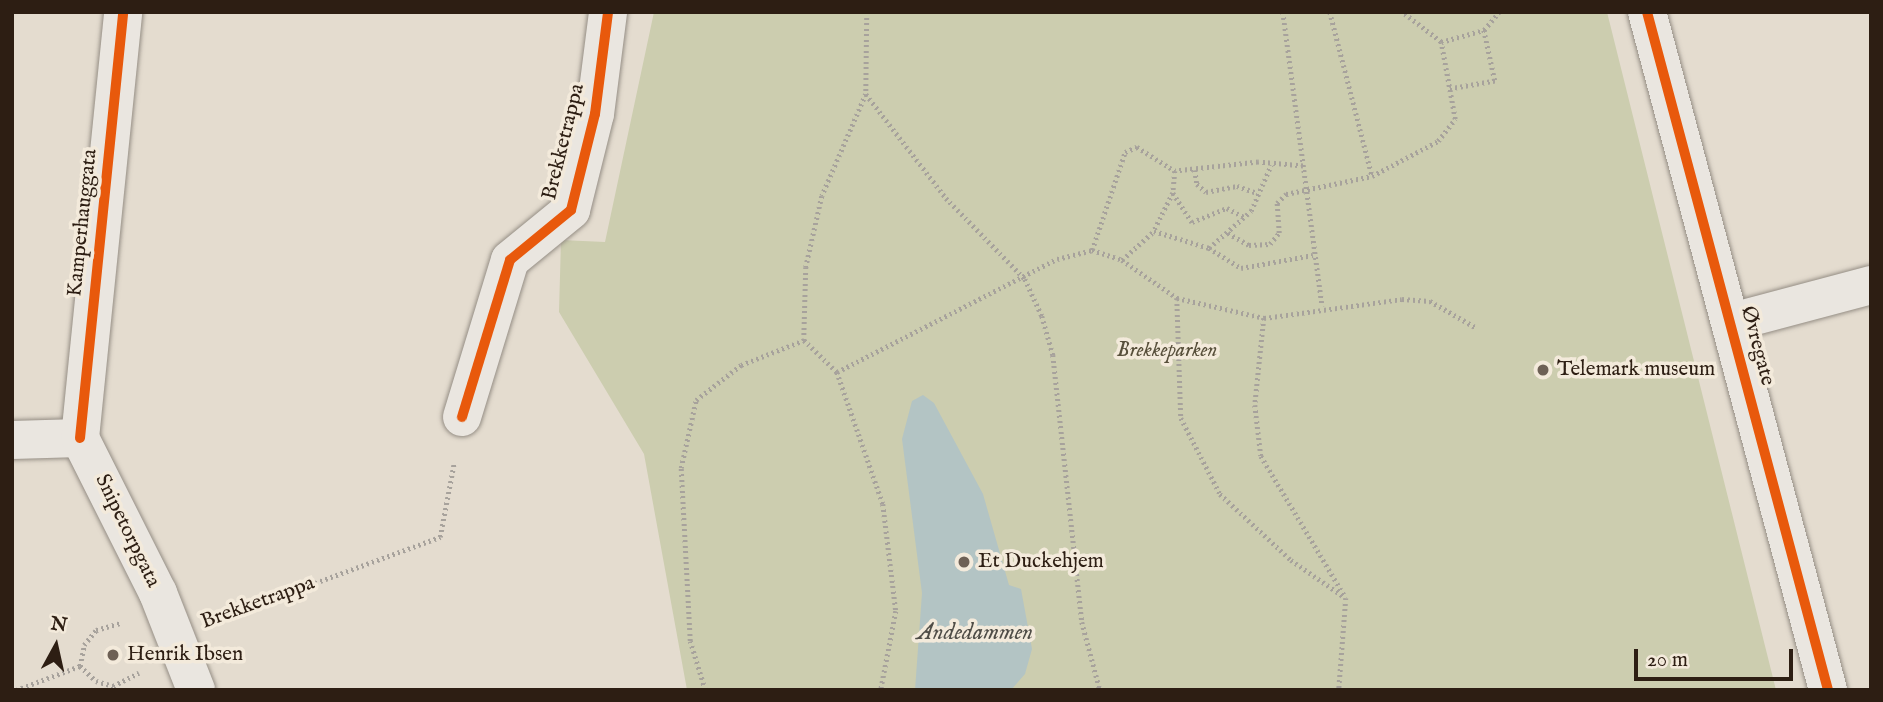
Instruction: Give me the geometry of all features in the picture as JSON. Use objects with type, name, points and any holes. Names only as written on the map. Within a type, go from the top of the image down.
[{"type":"street","name":"Kamperhauggata","points":[[80,438],[123,12]]},
{"type":"street","name":"Brekketrappa","points":[[462,417],[510,260],[571,210],[595,114],[608,12]]},
{"type":"street","name":"Øvregate","points":[[1647,12],[1828,690]]},
{"type":"street","points":[[1732,323],[1871,285]]},
{"type":"street","points":[[12,440],[80,438]]},
{"type":"street","name":"Snipetorpgata","points":[[80,438],[174,634],[196,690]]},
{"type":"path","points":[[867,12],[866,94],[822,197],[806,267],[804,340],[836,372],[883,504],[896,611],[881,690]]},
{"type":"path","points":[[1283,12],[1313,255],[1322,306]]},
{"type":"path","points":[[1330,12],[1372,176]]},
{"type":"path","points":[[1228,233],[1249,245],[1270,244],[1279,233],[1277,203],[1286,194],[1305,194],[1372,176],[1438,141],[1455,119],[1441,42],[1402,12]]},
{"type":"path","points":[[1441,42],[1483,30],[1499,12]]},
{"type":"path","points":[[1450,89],[1495,81],[1483,30]]},
{"type":"path","points":[[866,94],[946,198],[1025,279],[1053,355],[1082,622],[1100,690]]},
{"type":"path","points":[[1092,250],[1125,152],[1137,147],[1175,170],[1195,170],[1213,164],[1303,166]]},
{"type":"path","points":[[1209,248],[1244,217],[1271,165]]},
{"type":"path","points":[[1122,260],[1154,232],[1173,193],[1175,170]]},
{"type":"path","points":[[1195,170],[1197,184],[1206,192],[1237,186],[1257,193]]},
{"type":"path","points":[[1173,193],[1192,222],[1227,208],[1244,217]]},
{"type":"path","points":[[1154,232],[1209,248],[1241,268],[1313,255]]},
{"type":"path","points":[[836,372],[1025,279],[1057,259],[1092,250],[1122,260],[1177,298],[1264,318],[1322,306],[1430,301],[1475,327]]},
{"type":"path","points":[[1177,298],[1181,418],[1220,494],[1291,560],[1346,598]]},
{"type":"path","points":[[1264,318],[1255,405],[1261,456],[1346,598],[1339,690]]},
{"type":"path","points":[[705,690],[690,641],[681,468],[696,400],[741,365],[804,340]]},
{"type":"path","points":[[80,666],[84,645],[110,623]]},
{"type":"path","points":[[80,666],[104,683],[129,681]]},
{"type":"path","points":[[16,690],[80,666]]},
{"type":"green space","name":"Brekkeparken","points":[[654,12],[1607,12],[1776,690],[687,690],[644,454],[559,312],[561,240],[605,242]]},
{"type":"water","name":"Andedammen","points":[[923,395],[934,403],[983,494],[1009,585],[1021,589],[1032,649],[1025,674],[1011,690],[915,690],[922,593],[902,439],[912,401]]},
{"type":"cycle path","points":[[80,438],[123,12]]},
{"type":"cycle path","points":[[462,417],[510,260],[571,210],[595,114],[608,12]]},
{"type":"cycle path","points":[[1647,12],[1828,690]]},
{"type":"place","name":"Telemark museum","points":[[1543,370]]},
{"type":"place","name":"Et Duckehjem","points":[[964,562]]},
{"type":"place","name":"Henrik Ibsen","points":[[113,655]]}]
